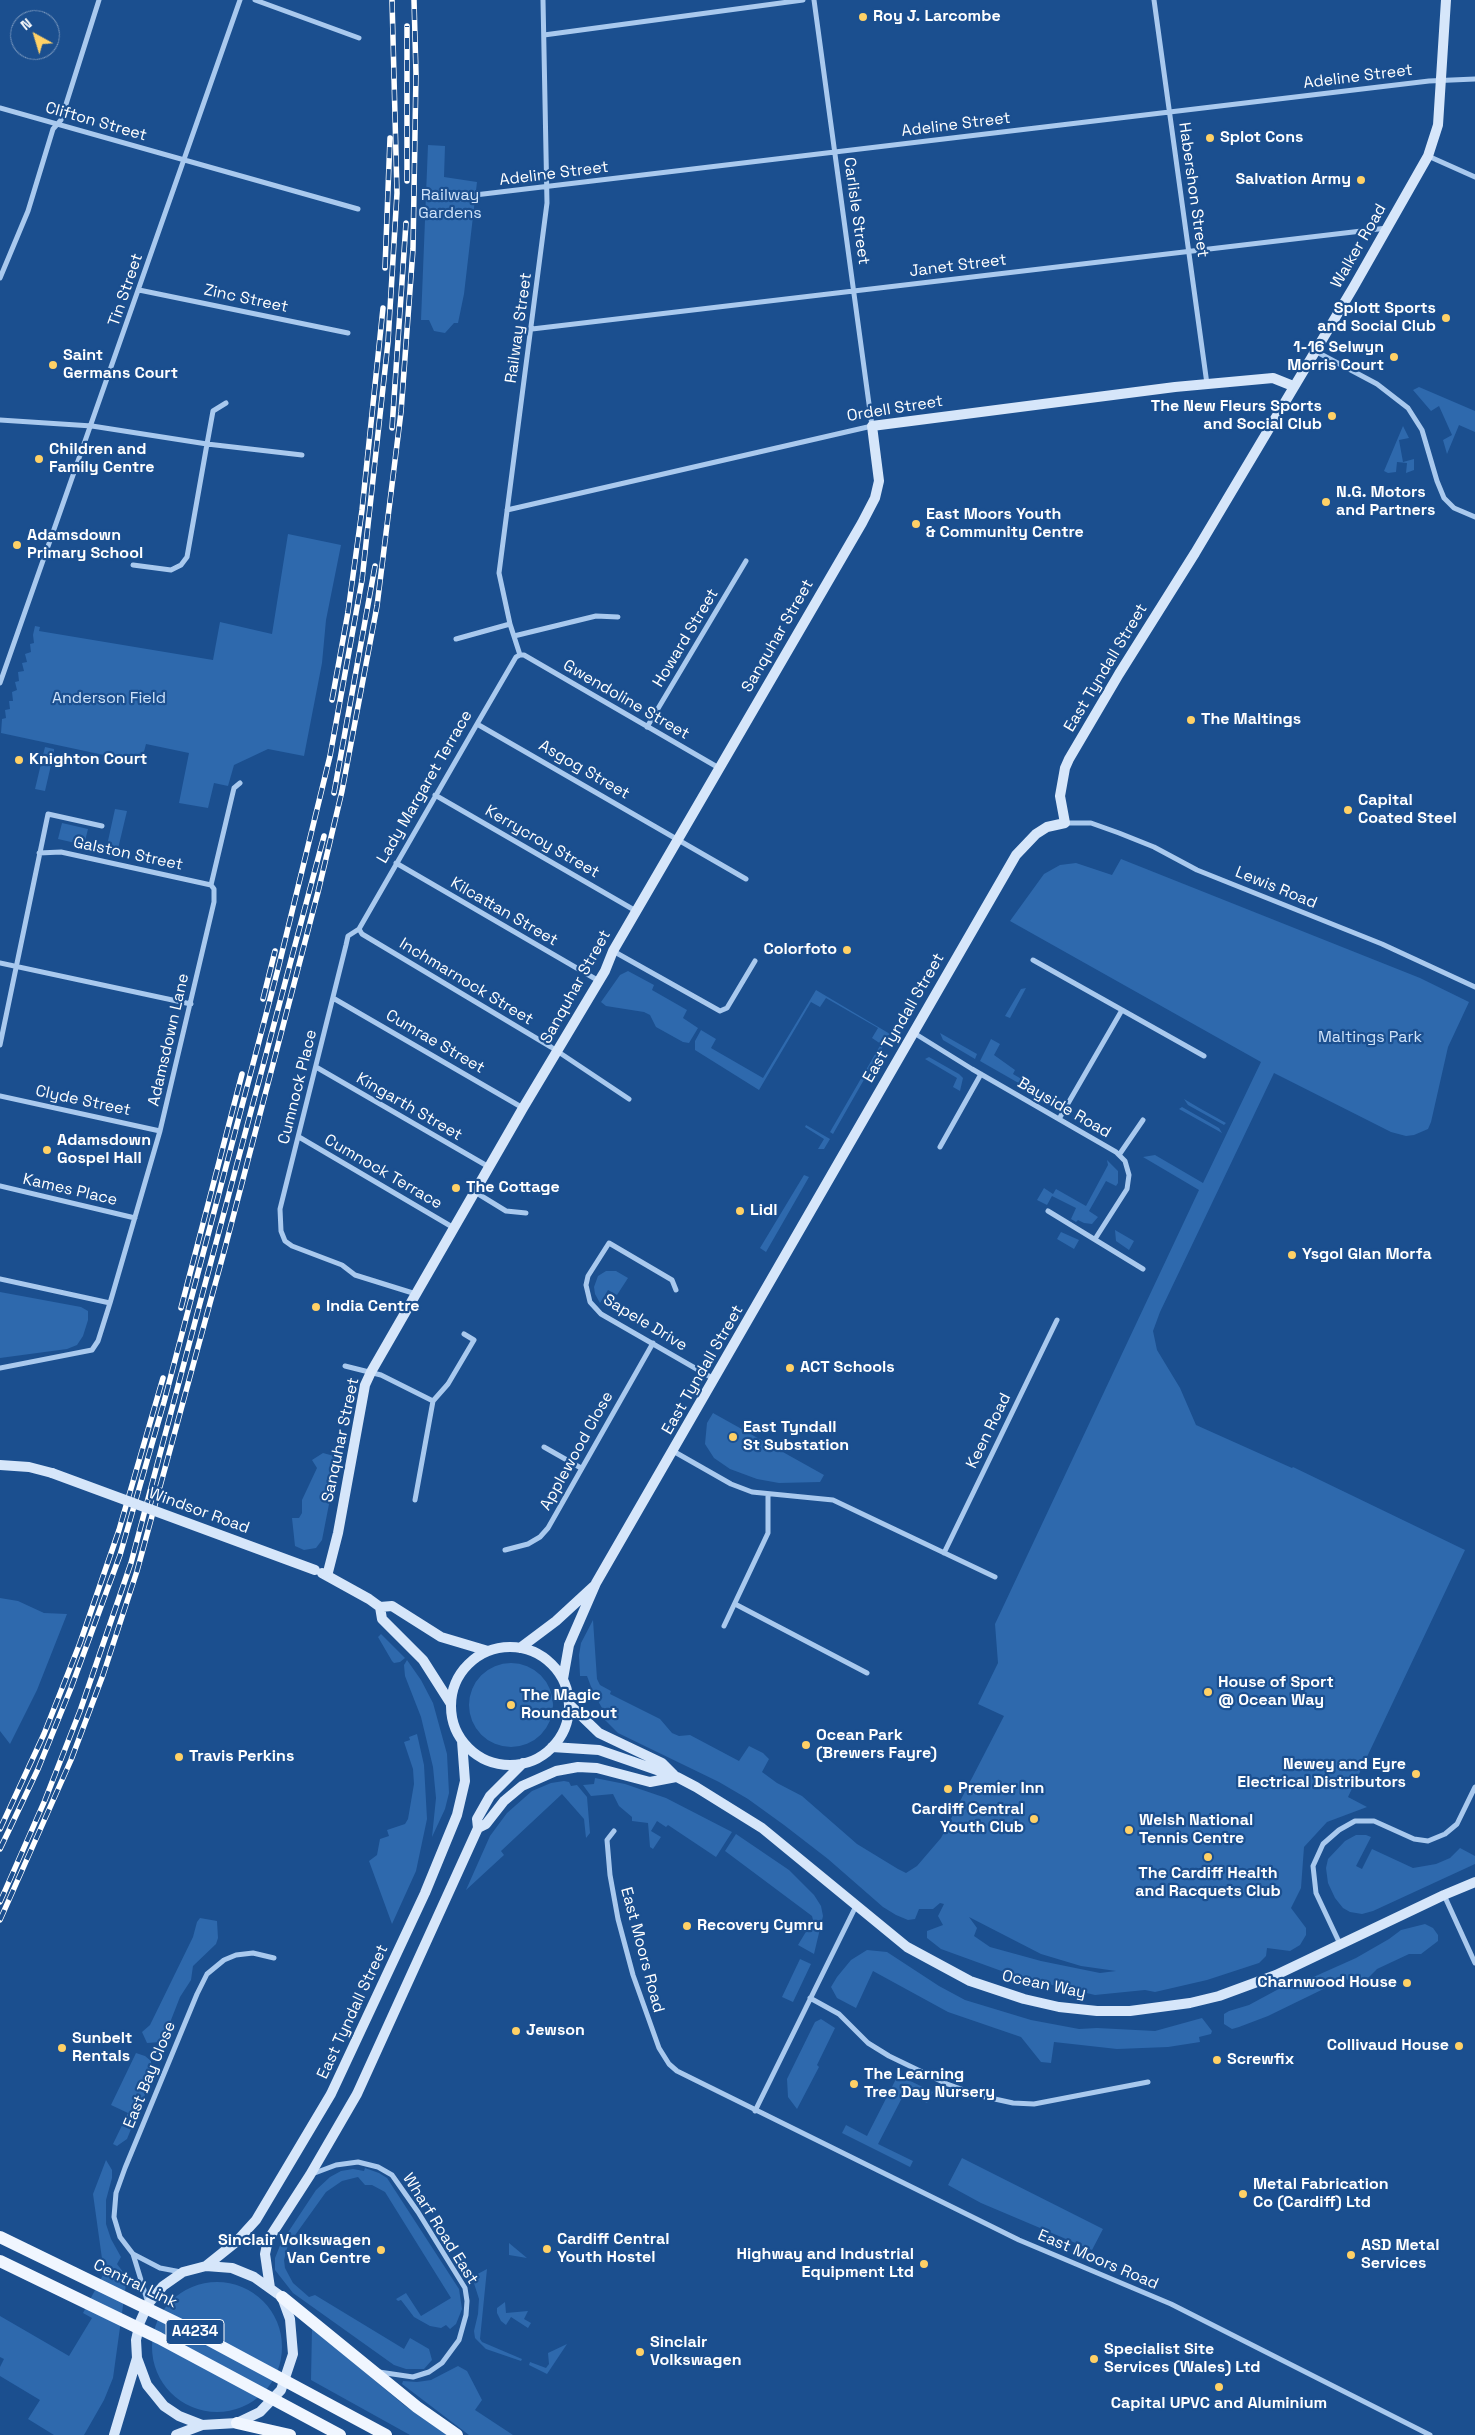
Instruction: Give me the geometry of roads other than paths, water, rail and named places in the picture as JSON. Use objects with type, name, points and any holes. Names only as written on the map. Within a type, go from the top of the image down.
[{"type":"main road","name":"Central Link","points":[[0,2237],[183,2326],[386,2435]]},
{"type":"main road","name":"A4234","points":[[0,2261],[159,2338],[340,2435]]},
{"type":"main road","points":[[282,2297],[417,2407],[457,2435]]},
{"type":"main road","points":[[237,2424],[290,2435]]},
{"type":"street","points":[[0,278],[28,211],[53,129],[61,120],[98,0]]},
{"type":"street","name":"Tin Street","points":[[0,683],[92,426],[240,0]]},
{"type":"street","points":[[255,0],[359,38]]},
{"type":"street","name":"Railway Street","points":[[520,655],[499,579],[532,329],[548,188],[543,0]]},
{"type":"street","points":[[544,35],[803,0]]},
{"type":"street","name":"Carlisle Street","points":[[814,0],[872,426]]},
{"type":"street","name":"Habershon Street","points":[[1154,0],[1207,384]]},
{"type":"street","name":"Walker Road","points":[[1234,485],[1388,228],[1428,156],[1438,125],[1446,0]]},
{"type":"street","name":"Adeline Street","points":[[475,195],[548,188],[1169,112],[1475,79]]},
{"type":"street","name":"Clifton Street","points":[[0,108],[358,209]]},
{"type":"street","points":[[1428,156],[1475,177]]},
{"type":"street","name":"Janet Street","points":[[532,329],[1388,228]]},
{"type":"street","name":"Zinc Street","points":[[139,290],[348,333]]},
{"type":"street","points":[[1315,351],[1377,384],[1399,399],[1416,418],[1422,430],[1444,498],[1454,508],[1475,517]]},
{"type":"street","name":"Ordell Street","points":[[507,510],[872,426],[1207,384],[1273,378],[1293,386]]},
{"type":"street","points":[[133,565],[171,570],[181,565],[187,557],[213,411],[226,403]]},
{"type":"street","points":[[0,420],[92,426],[207,444],[302,455]]},
{"type":"street","name":"Sanquhar Street","points":[[327,1576],[338,1533],[362,1402],[371,1372],[523,1108],[599,982],[613,951],[874,498],[880,474],[872,426]]},
{"type":"street","name":"East Tyndall Street","points":[[562,1679],[569,1644],[596,1584],[1016,855],[1036,834],[1047,827],[1065,823],[1060,796],[1065,768],[1069,759],[1234,485]]},
{"type":"street","name":"Howard Street","points":[[647,727],[746,561]]},
{"type":"street","points":[[514,636],[596,616],[618,617]]},
{"type":"street","points":[[456,639],[510,624]]},
{"type":"street","name":"Gwendoline Street","points":[[520,655],[524,655],[719,768]]},
{"type":"street","name":"Lady Margaret Terrace","points":[[346,945],[348,936],[360,931],[435,795],[516,658],[520,655]]},
{"type":"street","name":"Asgog Street","points":[[477,724],[746,879]]},
{"type":"street","name":"Adamsdown Lane","points":[[0,1368],[92,1350],[98,1341],[160,1131],[214,902],[214,889],[211,885],[234,788],[240,783]]},
{"type":"street","name":"Kerrycroy Street","points":[[435,795],[636,911]]},
{"type":"street","points":[[0,1045],[18,966],[19,949],[48,814],[102,826]]},
{"type":"street","name":"Lewis Road","points":[[1065,823],[1091,823],[1126,836],[1197,870],[1382,944],[1475,987]]},
{"type":"street","name":"Galston Street","points":[[39,853],[67,853],[211,885]]},
{"type":"street","name":"Kilcattan Street","points":[[396,863],[599,982]]},
{"type":"street","name":"Inchmarnock Street","points":[[360,931],[557,1052],[629,1099]]},
{"type":"street","name":"Cumnock Place","points":[[346,945],[280,1208],[282,1236],[288,1244],[342,1265],[355,1275],[416,1294]]},
{"type":"street","points":[[613,951],[720,1011],[727,1008],[755,962]]},
{"type":"street","points":[[1034,960],[1204,1056]]},
{"type":"street","points":[[0,962],[191,1004]]},
{"type":"street","name":"Cumrae Street","points":[[333,998],[523,1108]]},
{"type":"street","points":[[1059,1119],[1122,1010]]},
{"type":"street","name":"Bayside Road","points":[[913,1032],[980,1074],[1119,1155],[1125,1161],[1129,1175],[1127,1188],[1095,1239]]},
{"type":"street","name":"Kingarth Street","points":[[316,1067],[489,1167]]},
{"type":"street","points":[[940,1147],[980,1074]]},
{"type":"street","name":"Clyde Street","points":[[0,1096],[160,1131]]},
{"type":"street","points":[[1119,1155],[1142,1120]]},
{"type":"street","name":"Cumnock Terrace","points":[[299,1137],[455,1228]]},
{"type":"street","name":"Kames Place","points":[[0,1186],[135,1218]]},
{"type":"street","points":[[475,1192],[506,1210],[526,1213]]},
{"type":"street","points":[[1048,1212],[1143,1269]]},
{"type":"street","name":"Sapele Drive","points":[[676,1290],[672,1280],[609,1243],[588,1276],[586,1293],[595,1309],[714,1379]]},
{"type":"street","points":[[0,1280],[110,1303]]},
{"type":"street","name":"Keen Road","points":[[944,1553],[1057,1320]]},
{"type":"street","points":[[415,1500],[433,1401],[448,1384],[474,1340],[464,1334]]},
{"type":"street","name":"Applewood Close","points":[[505,1550],[528,1544],[540,1537],[548,1528],[653,1343]]},
{"type":"street","points":[[345,1366],[371,1372],[433,1401]]},
{"type":"street","points":[[544,1447],[581,1468]]},
{"type":"street","points":[[673,1451],[731,1484],[752,1492],[768,1495],[805,1495],[833,1500],[995,1577]]},
{"type":"street","name":"Windsor Road","points":[[0,1465],[29,1467],[52,1473],[315,1570],[380,1607],[392,1606],[441,1637],[488,1651]]},
{"type":"street","points":[[724,1626],[768,1533],[768,1495]]},
{"type":"street","name":"East Tyndall Street","points":[[520,1648],[556,1621],[596,1584]]},
{"type":"street","points":[[735,1604],[867,1673]]},
{"type":"street","points":[[380,1607],[382,1618],[423,1660],[441,1685],[451,1704]]},
{"type":"street","points":[[504,1647],[520,1648],[537,1654],[552,1664],[562,1679],[569,1704],[567,1720],[561,1735],[552,1747],[539,1758],[523,1764],[506,1765],[489,1761],[474,1753],[462,1741],[453,1723],[451,1704],[454,1687],[461,1672],[473,1660],[488,1651],[504,1647]]},
{"type":"street","name":"Ocean Way","points":[[569,1704],[599,1734],[662,1763],[677,1777]]},
{"type":"street","name":"East Tyndall Street","points":[[206,2266],[242,2236],[264,2208],[331,2094],[415,1913],[462,1798],[465,1766],[462,1741]]},
{"type":"street","name":"Ocean Way","points":[[552,1747],[599,1750],[677,1777],[722,1802],[762,1828],[907,1947],[955,1974],[1024,1999],[1076,2010],[1130,2011],[1190,2003],[1247,1987],[1444,1894],[1475,1882]]},
{"type":"street","points":[[270,2288],[265,2254],[268,2240],[310,2175],[356,2094],[478,1828],[477,1819],[490,1796],[505,1779],[523,1764]]},
{"type":"street","points":[[478,1828],[486,1824],[504,1802],[522,1786],[556,1772],[578,1768],[598,1768],[650,1782],[677,1777]]},
{"type":"street","points":[[1340,1944],[1316,1893],[1313,1866],[1323,1844],[1339,1830],[1355,1821],[1374,1821],[1414,1839],[1428,1841],[1445,1834],[1457,1824],[1475,1787]]},
{"type":"street","name":"East Moors Road","points":[[614,1831],[608,1840],[610,1875],[618,1919],[633,1975],[658,2048],[669,2064],[677,2071],[1019,2240],[1171,2304],[1430,2435]]},
{"type":"street","points":[[1444,1894],[1475,1963]]},
{"type":"street","points":[[755,2111],[856,1906]]},
{"type":"street","name":"East Bay Close","points":[[148,2304],[133,2254],[116,2228],[114,2217],[116,2193],[201,1982],[214,1967],[236,1955],[253,1954],[274,1958]]},
{"type":"street","points":[[810,1998],[839,2014],[868,2043],[882,2052],[947,2084],[981,2096],[1013,2103],[1034,2104],[1148,2082]]},
{"type":"street","name":"Wharf Road East","points":[[310,2175],[336,2165],[358,2162],[378,2166],[392,2175],[418,2212],[465,2288],[467,2301],[466,2315],[459,2340],[442,2363],[429,2372],[413,2377],[373,2371]]},
{"type":"street","name":"East Bay Close","points":[[133,2254],[160,2268],[183,2272]]},
{"type":"street","points":[[176,2435],[202,2425],[237,2424],[260,2412],[280,2390],[289,2371],[293,2354],[293,2338],[290,2319],[282,2297],[246,2272],[221,2266],[206,2266],[183,2272],[163,2286],[148,2304],[140,2322],[136,2340],[137,2358],[147,2385],[164,2406],[179,2416],[202,2425]]},
{"type":"street","points":[[114,2435],[137,2358]]},
{"type":"railway","points":[[0,1849],[38,1769],[71,1688],[120,1555],[164,1402],[278,969],[330,756],[362,580],[388,342],[397,193],[392,0]]},
{"type":"railway","points":[[0,1920],[71,1760],[103,1675],[137,1571],[225,1248],[318,892],[342,791],[377,606],[401,412],[413,249],[416,74],[414,0]]},
{"type":"railway","points":[[407,26],[407,181]]},
{"type":"railway","points":[[385,268],[390,138]]},
{"type":"railway","points":[[392,428],[406,223]]},
{"type":"railway","points":[[332,700],[348,612],[362,510],[383,308]]},
{"type":"railway","points":[[334,793],[375,566]]},
{"type":"railway","points":[[0,1902],[45,1800],[80,1711],[131,1563],[324,836]]},
{"type":"railway","points":[[263,999],[275,951]]},
{"type":"railway","points":[[181,1308],[242,1074]]},
{"type":"railway","points":[[0,1829],[44,1734],[80,1643],[119,1530],[163,1378]]},
{"type":"place","name":"Roy J. Larcombe","points":[[863,17]]},
{"type":"place","name":"Splot Cons","points":[[1210,138]]},
{"type":"place","name":"Salvation Army","points":[[1361,180]]},
{"type":"place","name":"Splott Sports and Social Club","points":[[1446,318]]},
{"type":"place","name":"1-16 Selwyn Morris Court","points":[[1394,357]]},
{"type":"place","name":"Saint Germans Court","points":[[53,365]]},
{"type":"place","name":"The New Fleurs Sports and Social Club","points":[[1332,416]]},
{"type":"place","name":"Children and Family Centre","points":[[39,459]]},
{"type":"place","name":"N.G. Motors and Partners","points":[[1326,502]]},
{"type":"place","name":"East Moors Youth & Community Centre","points":[[916,524]]},
{"type":"place","name":"Adamsdown Primary School","points":[[17,545]]},
{"type":"place","name":"The Maltings","points":[[1191,720]]},
{"type":"place","name":"Knighton Court","points":[[19,760]]},
{"type":"place","name":"Capital Coated Steel","points":[[1348,810]]},
{"type":"place","name":"Colorfoto","points":[[847,950]]},
{"type":"place","name":"Adamsdown Gospel Hall","points":[[47,1150]]},
{"type":"place","name":"The Cottage","points":[[456,1188]]},
{"type":"place","name":"Lidl","points":[[740,1211]]},
{"type":"place","name":"Ysgol Glan Morfa","points":[[1292,1255]]},
{"type":"place","name":"India Centre","points":[[316,1307]]},
{"type":"place","name":"ACT Schools","points":[[790,1368]]},
{"type":"place","name":"East Tyndall St Substation","points":[[733,1437]]},
{"type":"place","name":"House of Sport @ Ocean Way","points":[[1208,1692]]},
{"type":"place","name":"The Magic Roundabout","points":[[511,1705]]},
{"type":"place","name":"Ocean Park (Brewers Fayre)","points":[[806,1745]]},
{"type":"place","name":"Travis Perkins","points":[[179,1757]]},
{"type":"place","name":"Newey and Eyre Electrical Distributors","points":[[1416,1774]]},
{"type":"place","name":"Premier Inn","points":[[948,1789]]},
{"type":"place","name":"Cardiff Central Youth Club","points":[[1034,1819]]},
{"type":"place","name":"Welsh National Tennis Centre","points":[[1129,1830]]},
{"type":"place","name":"The Cardiff Health and Racquets Club","points":[[1208,1857]]},
{"type":"place","name":"Recovery Cymru","points":[[687,1926]]},
{"type":"place","name":"Charnwood House","points":[[1407,1983]]},
{"type":"place","name":"Jewson","points":[[516,2031]]},
{"type":"place","name":"Collivaud House","points":[[1459,2046]]},
{"type":"place","name":"Sunbelt Rentals","points":[[62,2048]]},
{"type":"place","name":"Screwfix","points":[[1217,2060]]},
{"type":"place","name":"The Learning Tree Day Nursery","points":[[854,2084]]},
{"type":"place","name":"Metal Fabrication Co (Cardiff) Ltd","points":[[1243,2194]]},
{"type":"place","name":"Cardiff Central Youth Hostel","points":[[547,2249]]},
{"type":"place","name":"Sinclair Volkswagen Van Centre","points":[[381,2250]]},
{"type":"place","name":"ASD Metal Services","points":[[1351,2255]]},
{"type":"place","name":"Highway and Industrial Equipment Ltd","points":[[924,2264]]},
{"type":"place","name":"Sinclair Volkswagen","points":[[640,2352]]},
{"type":"place","name":"Specialist Site Services (Wales) Ltd","points":[[1094,2359]]},
{"type":"place","name":"Capital UPVC and Aluminium","points":[[1219,2387]]},
{"type":"park label","name":"Railway Gardens","points":[[450,205]]},
{"type":"park label","name":"Anderson Field","points":[[109,699]]},
{"type":"park label","name":"Maltings Park","points":[[1370,1038]]}]
